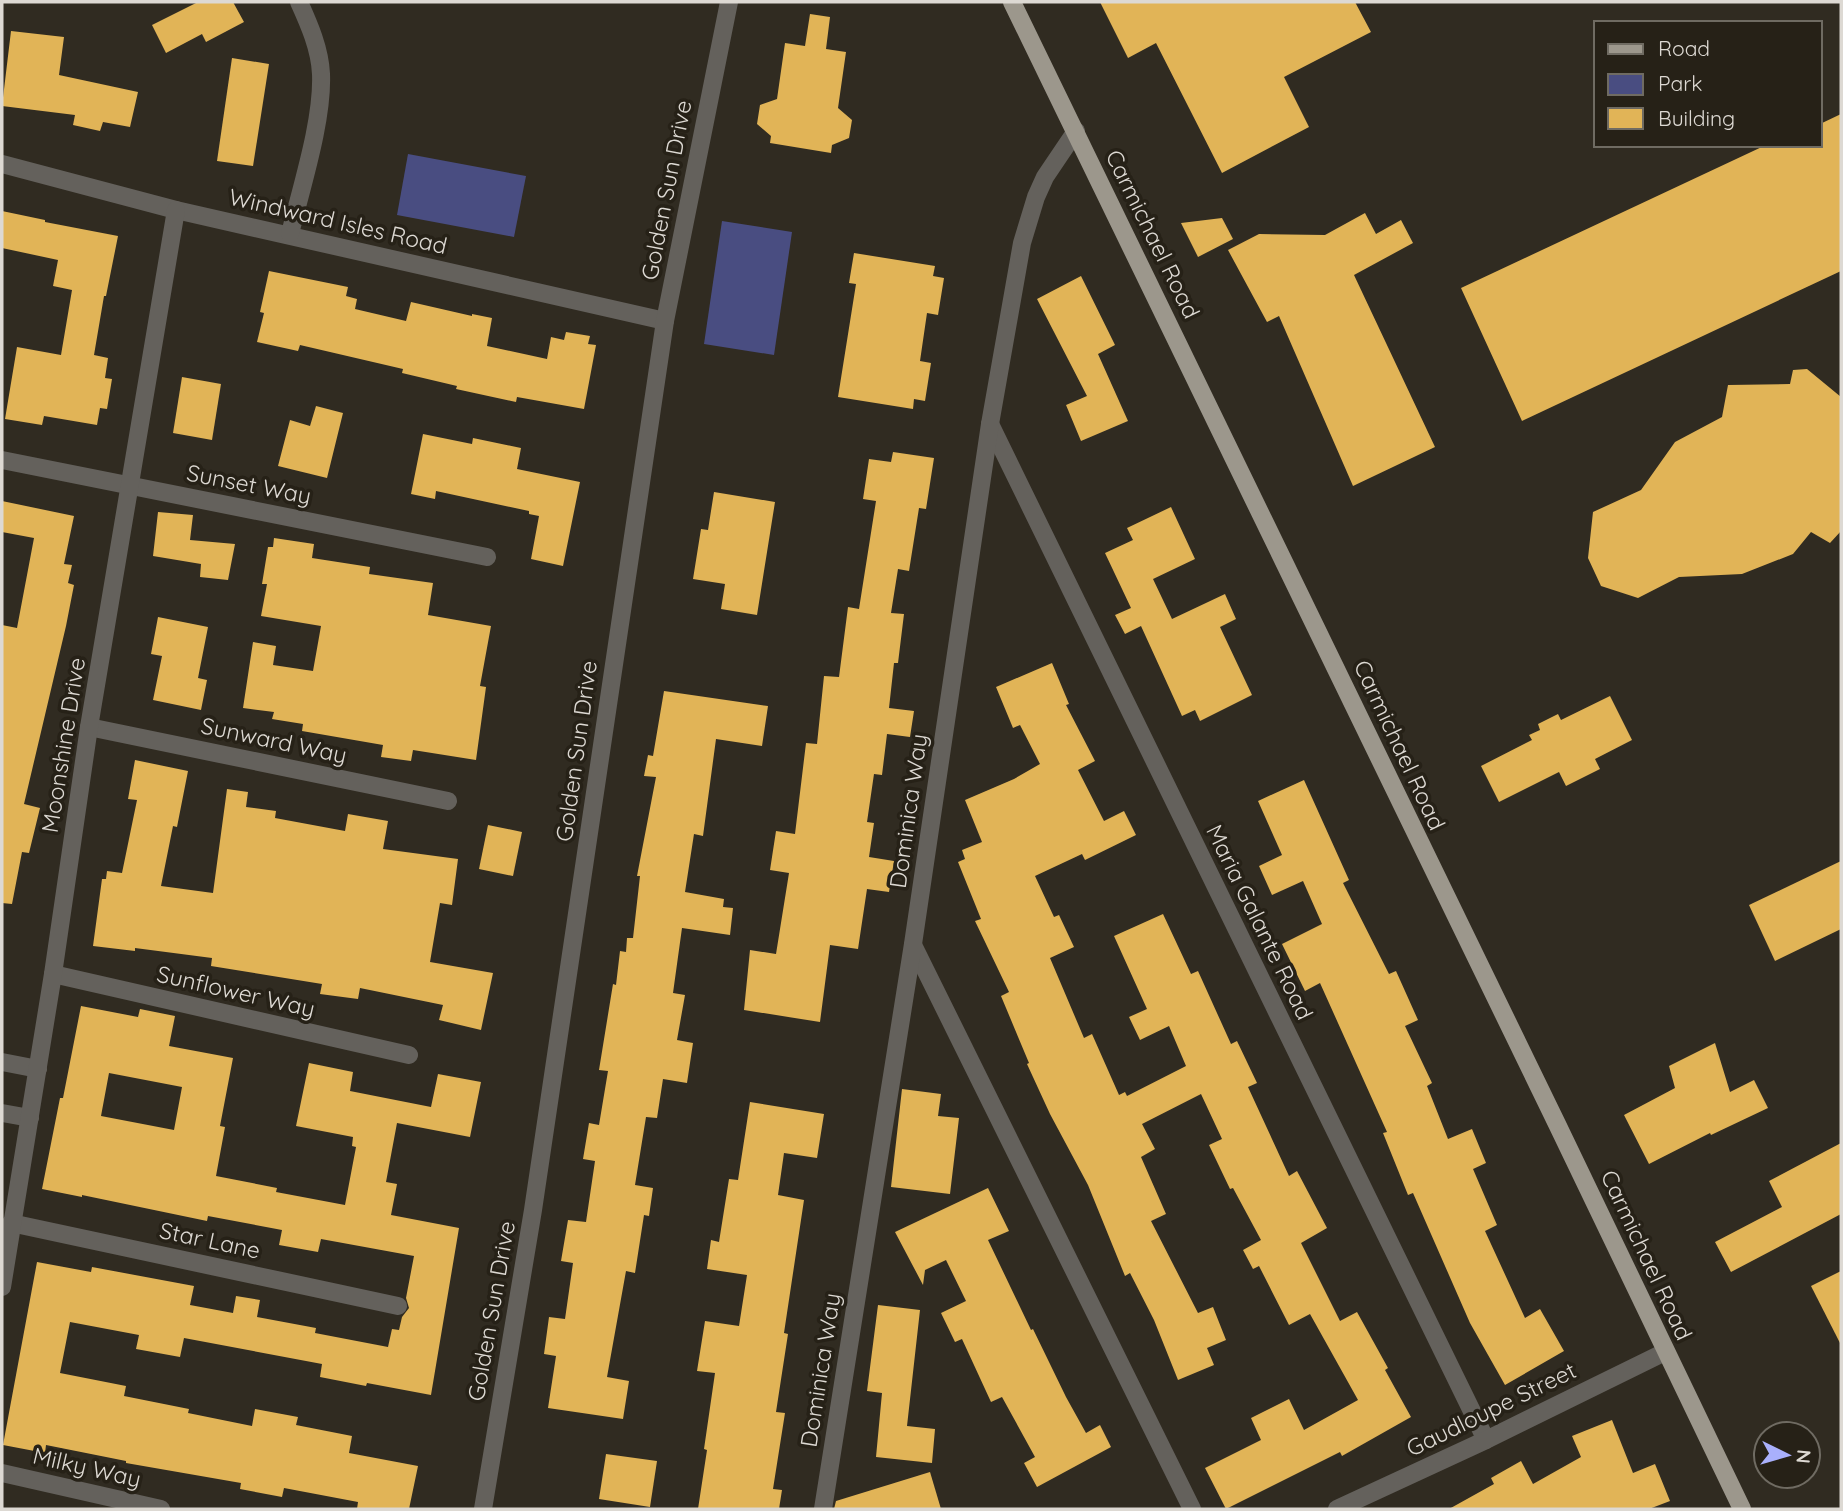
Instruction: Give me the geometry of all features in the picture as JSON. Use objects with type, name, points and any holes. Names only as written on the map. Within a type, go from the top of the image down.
[{"type":"main road","name":"Carmichael Road","points":[[1012,2],[1742,1509]]},
{"type":"street","points":[[290,234],[319,107],[321,74],[317,47],[299,2]]},
{"type":"street","name":"Golden Sun Drive","points":[[483,1509],[535,1196],[665,321],[729,2]]},
{"type":"street","name":"Dominica Way","points":[[822,1509],[913,944],[990,424],[1025,230],[1045,177],[1076,131]]},
{"type":"street","name":"Windward Isles Road","points":[[2,164],[176,210],[665,321]]},
{"type":"street","name":"Moonshine Drive","points":[[2,1287],[53,974],[89,727],[176,210]]},
{"type":"street","name":"Maria Galante Road","points":[[990,424],[1486,1440]]},
{"type":"street","name":"Sunset Way","points":[[2,460],[487,557]]},
{"type":"street","name":"Sunward Way","points":[[89,727],[448,801]]},
{"type":"street","points":[[913,944],[1192,1509]]},
{"type":"street","name":"Sunflower Way","points":[[53,974],[409,1055]]},
{"type":"street","points":[[2,1062],[38,1069]]},
{"type":"street","points":[[2,1113],[30,1118]]},
{"type":"street","name":"Star Lane","points":[[11,1223],[398,1306]]},
{"type":"street","name":"Gaudloupe Street","points":[[1337,1509],[1665,1352]]},
{"type":"street","name":"Milky Way","points":[[2,1473],[161,1509]]},
{"type":"green space","points":[[408,154],[526,176],[514,237],[397,215]]},
{"type":"green space","points":[[722,221],[792,232],[774,355],[704,344]]},
{"type":"building","points":[[198,2],[233,2],[244,22],[206,42],[202,34],[166,53],[152,25]]},
{"type":"building","points":[[1100,2],[1355,2],[1371,32],[1284,77],[1309,127],[1222,173],[1156,43],[1128,58]]},
{"type":"building","points":[[810,14],[830,17],[826,49],[846,52],[838,108],[852,120],[849,138],[832,145],[831,153],[770,143],[771,136],[757,124],[760,105],[777,99],[785,43],[805,46]]},
{"type":"building","points":[[11,31],[64,37],[59,75],[138,92],[130,127],[103,122],[100,131],[73,125],[75,115],[2,106]]},
{"type":"building","points":[[232,58],[269,64],[253,166],[217,161]]},
{"type":"building","points":[[1841,114],[1841,271],[1522,421],[1461,288],[1762,147],[1822,147],[1822,123]]},
{"type":"building","points":[[2,211],[118,236],[94,355],[108,358],[105,378],[112,379],[107,409],[100,408],[97,425],[44,416],[42,425],[5,419],[17,347],[61,355],[72,290],[53,286],[58,260],[2,248]]},
{"type":"building","points":[[1365,213],[1376,234],[1401,220],[1413,243],[1354,275],[1435,447],[1353,486],[1279,316],[1267,322],[1228,250],[1259,234],[1325,235]]},
{"type":"building","points":[[1222,218],[1233,239],[1198,257],[1181,223]]},
{"type":"building","points":[[854,253],[935,266],[933,276],[944,278],[938,315],[927,313],[920,361],[931,363],[925,401],[914,399],[913,409],[838,397],[856,284],[849,283]]},
{"type":"building","points":[[269,271],[348,287],[346,296],[357,299],[355,309],[406,321],[411,302],[492,318],[487,346],[547,359],[551,337],[564,340],[566,332],[590,336],[588,344],[596,345],[584,409],[517,397],[516,402],[456,389],[457,386],[402,373],[403,369],[300,345],[298,351],[257,342]]},
{"type":"building","points":[[1081,276],[1115,345],[1098,354],[1128,421],[1081,441],[1066,405],[1087,396],[1037,299]]},
{"type":"building","points":[[1807,369],[1841,397],[1841,531],[1830,543],[1811,532],[1793,554],[1742,574],[1679,577],[1638,598],[1601,586],[1588,558],[1593,512],[1641,490],[1675,442],[1722,417],[1728,385],[1790,384],[1793,370]]},
{"type":"building","points":[[182,377],[221,384],[212,440],[173,433]]},
{"type":"building","points":[[316,406],[343,413],[327,478],[278,466],[290,420],[310,426]]},
{"type":"building","points":[[423,434],[472,444],[473,438],[521,448],[517,469],[580,482],[563,566],[531,559],[539,516],[529,514],[529,511],[436,491],[435,499],[411,494]]},
{"type":"building","points":[[893,452],[934,458],[926,509],[919,508],[909,571],[898,569],[891,613],[904,614],[898,663],[894,663],[889,708],[914,711],[910,737],[887,734],[882,775],[874,774],[867,822],[874,823],[869,857],[894,861],[889,892],[867,889],[858,949],[830,945],[820,1022],[744,1010],[750,950],[776,954],[789,873],[770,870],[776,831],[795,834],[806,743],[817,744],[824,676],[839,677],[848,607],[859,609],[876,501],[863,499],[869,459],[891,462]]},
{"type":"building","points":[[714,492],[775,502],[757,615],[721,609],[725,584],[693,579],[701,529],[708,530]]},
{"type":"building","points":[[2,501],[74,516],[64,564],[72,565],[68,583],[74,585],[24,804],[40,808],[29,853],[22,852],[12,904],[2,903],[2,625],[17,628],[34,538],[2,532]]},
{"type":"building","points":[[1171,507],[1195,559],[1153,579],[1172,619],[1225,594],[1236,619],[1220,627],[1252,695],[1200,721],[1195,710],[1182,716],[1141,626],[1125,634],[1115,615],[1131,608],[1105,553],[1133,540],[1127,528]]},
{"type":"building","points":[[158,512],[193,515],[190,540],[235,544],[228,580],[200,577],[201,564],[153,556]]},
{"type":"building","points":[[274,538],[314,544],[312,558],[370,567],[369,574],[433,583],[428,615],[491,626],[480,686],[486,687],[476,760],[413,750],[411,761],[381,757],[383,745],[302,731],[303,724],[272,719],[274,712],[243,708],[253,642],[276,646],[273,665],[313,671],[321,626],[261,616],[267,584],[262,584],[268,547],[273,547]]},
{"type":"building","points":[[158,617],[208,627],[198,678],[207,680],[201,710],[153,700],[162,656],[151,654]]},
{"type":"building","points":[[1052,663],[1069,704],[1066,705],[1095,761],[1078,770],[1104,821],[1124,811],[1136,835],[1085,860],[1082,854],[1035,876],[1054,917],[1059,915],[1074,947],[1050,958],[1084,1038],[1092,1034],[1119,1095],[1125,1092],[1127,1096],[1186,1066],[1169,1026],[1140,1040],[1129,1017],[1147,1009],[1114,936],[1163,914],[1191,974],[1198,971],[1231,1044],[1237,1041],[1257,1083],[1248,1087],[1289,1176],[1297,1171],[1327,1228],[1301,1243],[1340,1321],[1357,1312],[1411,1417],[1342,1456],[1340,1452],[1226,1509],[1205,1468],[1261,1440],[1251,1418],[1289,1399],[1304,1430],[1358,1400],[1310,1314],[1289,1325],[1259,1266],[1253,1269],[1243,1250],[1261,1240],[1233,1188],[1230,1189],[1209,1145],[1222,1139],[1201,1094],[1142,1124],[1155,1149],[1141,1157],[1166,1214],[1151,1221],[1198,1313],[1213,1307],[1226,1340],[1207,1348],[1214,1365],[1178,1380],[1154,1320],[1130,1273],[1125,1276],[1088,1185],[1027,1064],[1029,1063],[1001,996],[1009,992],[975,921],[981,919],[958,862],[965,859],[962,850],[982,842],[965,800],[1014,779],[1040,764],[1020,725],[1013,728],[996,687]]},
{"type":"building","points":[[664,691],[768,706],[762,746],[716,739],[703,836],[694,834],[685,892],[724,899],[723,907],[733,908],[730,935],[682,928],[673,993],[685,995],[677,1040],[693,1043],[687,1083],[663,1079],[657,1118],[646,1117],[635,1185],[653,1188],[649,1216],[644,1215],[635,1273],[626,1271],[607,1377],[629,1381],[623,1419],[548,1408],[556,1356],[544,1354],[549,1317],[565,1319],[573,1263],[561,1261],[568,1220],[586,1222],[595,1161],[583,1159],[589,1123],[599,1125],[608,1071],[599,1070],[620,951],[626,952],[627,938],[633,938],[640,876],[637,876],[656,777],[644,776],[648,755],[653,756]]},
{"type":"building","points":[[1610,696],[1632,740],[1595,759],[1600,769],[1566,786],[1559,772],[1499,802],[1481,766],[1532,740],[1529,735],[1540,730],[1538,724],[1558,714],[1561,720]]},
{"type":"building","points":[[135,760],[188,771],[161,886],[213,893],[227,789],[248,792],[246,807],[276,811],[275,818],[345,831],[348,814],[388,821],[383,849],[458,859],[452,905],[440,903],[430,962],[493,973],[481,1030],[439,1020],[443,1005],[360,988],[358,999],[320,994],[322,984],[211,966],[212,958],[135,948],[135,951],[93,946],[102,879],[106,879],[107,871],[122,873],[137,800],[128,799]]},
{"type":"building","points":[[1304,780],[1349,880],[1343,883],[1389,974],[1396,971],[1418,1020],[1405,1026],[1432,1083],[1427,1086],[1448,1139],[1472,1129],[1486,1163],[1473,1169],[1497,1225],[1485,1231],[1525,1318],[1540,1309],[1564,1351],[1505,1385],[1470,1323],[1413,1193],[1408,1195],[1383,1133],[1387,1132],[1320,983],[1305,991],[1282,944],[1322,924],[1303,881],[1272,895],[1259,866],[1282,855],[1258,801]]},
{"type":"building","points":[[488,825],[522,832],[513,876],[479,869]]},
{"type":"building","points":[[1841,861],[1841,929],[1775,961],[1749,905]]},
{"type":"building","points":[[81,1006],[138,1017],[140,1009],[175,1016],[169,1046],[233,1058],[220,1126],[225,1127],[216,1176],[277,1188],[276,1192],[345,1205],[356,1147],[352,1146],[353,1137],[296,1126],[309,1063],[353,1072],[350,1091],[431,1107],[438,1074],[481,1082],[470,1137],[397,1123],[386,1182],[397,1184],[391,1215],[459,1228],[431,1395],[320,1377],[322,1364],[184,1338],[180,1357],[136,1349],[139,1335],[70,1322],[60,1373],[126,1386],[124,1396],[189,1409],[188,1413],[252,1426],[255,1409],[298,1417],[296,1425],[352,1436],[349,1453],[418,1466],[409,1509],[357,1509],[358,1502],[284,1488],[282,1497],[240,1489],[241,1483],[126,1463],[46,1445],[45,1453],[3,1445],[37,1262],[91,1272],[92,1267],[194,1286],[190,1305],[233,1313],[236,1296],[260,1300],[257,1317],[316,1328],[315,1333],[388,1347],[392,1329],[399,1330],[402,1317],[409,1308],[406,1298],[414,1256],[321,1239],[318,1252],[279,1245],[282,1230],[208,1216],[207,1221],[42,1189],[60,1098],[63,1098]],"holes":[[[109,1073],[182,1087],[174,1130],[101,1116]]]},
{"type":"building","points":[[1715,1043],[1730,1092],[1754,1080],[1768,1108],[1649,1164],[1624,1115],[1675,1088],[1669,1066]]},
{"type":"building","points":[[902,1089],[941,1094],[938,1116],[959,1118],[950,1194],[891,1187]]},
{"type":"building","points":[[750,1102],[824,1114],[817,1158],[784,1153],[778,1195],[804,1200],[784,1333],[788,1334],[776,1412],[785,1413],[773,1489],[782,1490],[779,1509],[698,1509],[715,1373],[697,1371],[705,1321],[739,1326],[747,1275],[707,1269],[711,1240],[719,1242],[729,1179],[738,1180]]},
{"type":"building","points":[[1841,1143],[1841,1214],[1731,1272],[1715,1242],[1782,1207],[1769,1181]]},
{"type":"building","points":[[988,1188],[1009,1231],[988,1240],[1031,1330],[1033,1329],[1086,1433],[1100,1425],[1111,1447],[1037,1487],[1024,1463],[1035,1457],[1002,1397],[991,1402],[962,1339],[955,1342],[941,1313],[966,1301],[946,1260],[925,1270],[923,1285],[895,1232]]},
{"type":"building","points":[[1841,1271],[1841,1345],[1811,1286]]},
{"type":"building","points":[[878,1305],[920,1310],[907,1426],[935,1429],[932,1463],[876,1457],[882,1393],[867,1391]]},
{"type":"building","points":[[1612,1420],[1633,1473],[1655,1464],[1670,1501],[1649,1509],[1449,1509],[1494,1484],[1491,1478],[1521,1461],[1533,1484],[1581,1457],[1572,1436]]},
{"type":"building","points":[[606,1454],[657,1461],[650,1507],[599,1499]]},
{"type":"building","points":[[930,1472],[941,1509],[834,1509],[836,1501]]}]
